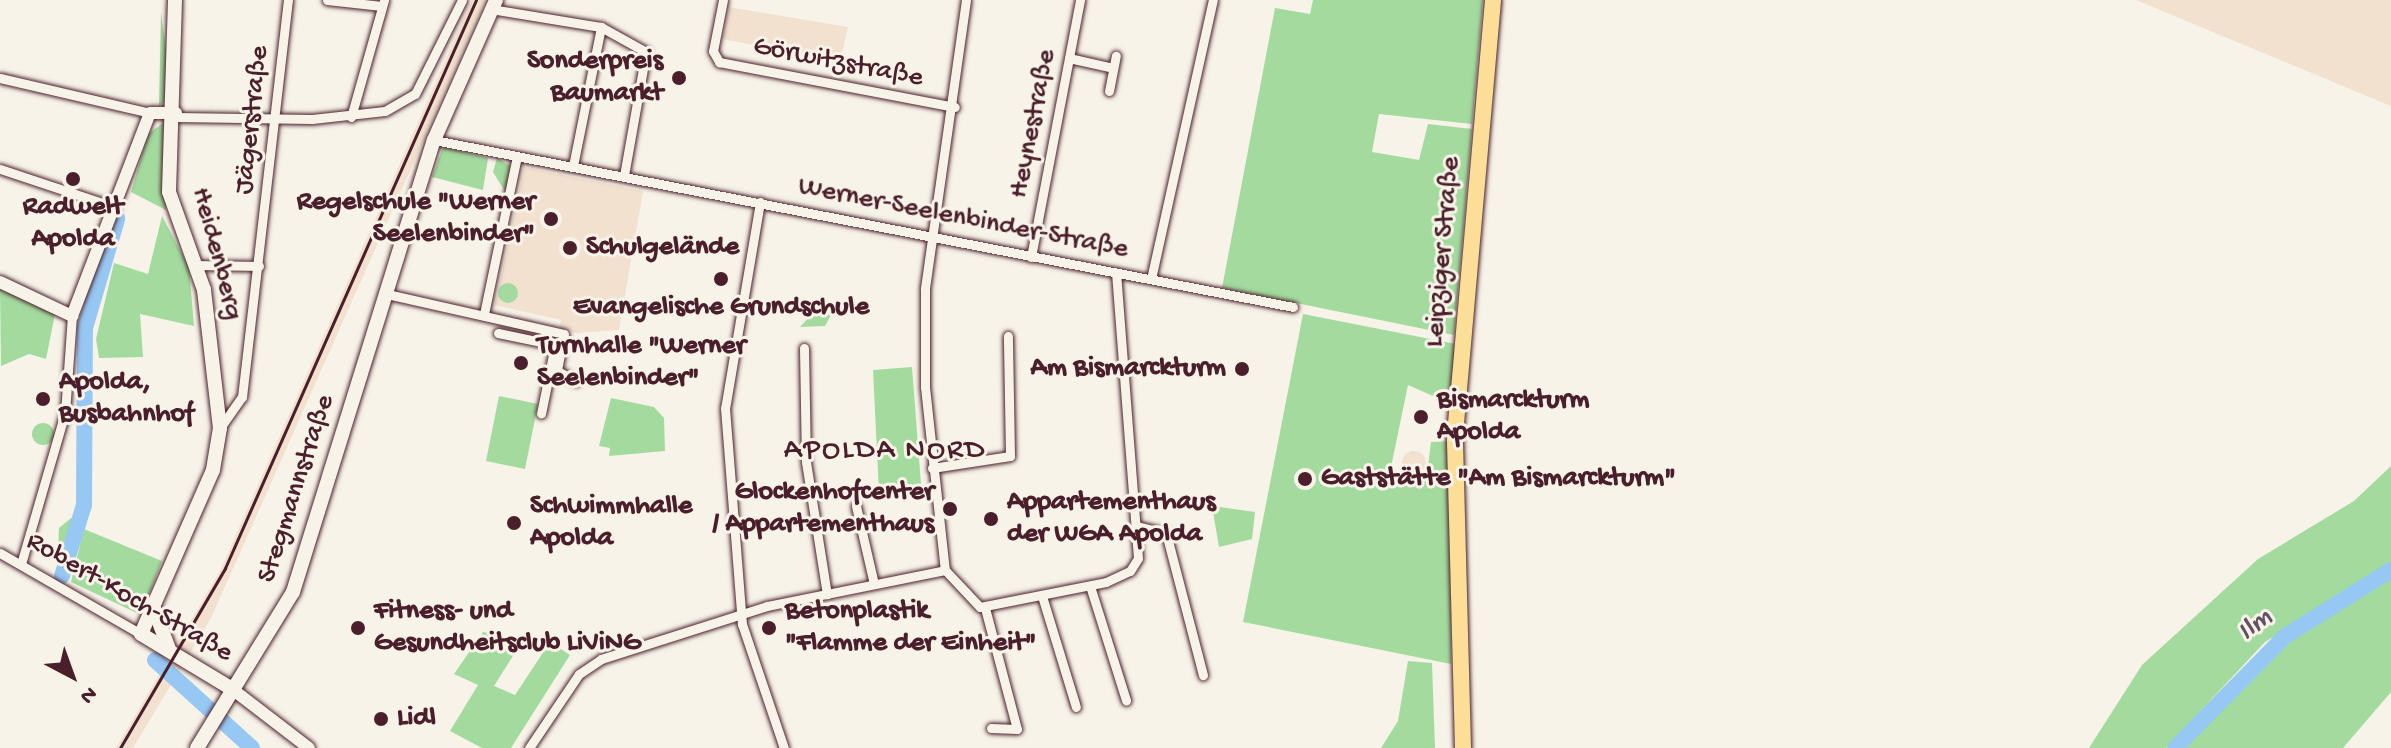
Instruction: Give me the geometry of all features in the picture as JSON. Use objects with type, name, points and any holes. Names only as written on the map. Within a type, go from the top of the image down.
[{"type":"main road","name":"Heidenberg","points":[[141,634],[213,470],[220,428],[197,265],[169,192],[176,115],[169,35],[175,0]]},
{"type":"main road","name":"Leipziger Straße","points":[[1463,748],[1455,435],[1493,0]]},
{"type":"main road","name":"Stegmannstraße","points":[[197,748],[293,592],[434,140],[494,4]]},
{"type":"main road","points":[[153,606],[172,652]]},
{"type":"main road","name":"Robert-Koch-Straße","points":[[141,634],[232,689]]},
{"type":"street","name":"Jägerstraße","points":[[220,428],[242,397],[288,0]]},
{"type":"street","points":[[327,0],[383,3],[351,117]]},
{"type":"street","points":[[0,78],[150,113],[275,119],[351,117],[385,111],[415,94],[462,0]]},
{"type":"street","name":"Görwitzstraße","points":[[723,0],[715,58],[955,107]]},
{"type":"street","points":[[966,0],[955,107],[933,237],[924,318],[932,468],[945,570],[954,588],[985,608],[1017,729],[991,728]]},
{"type":"street","name":"Heynestraße","points":[[1031,257],[1080,0]]},
{"type":"street","points":[[1151,279],[1213,0]]},
{"type":"street","points":[[494,4],[601,27],[634,44],[648,57],[624,176]]},
{"type":"street","points":[[573,166],[601,27]]},
{"type":"street","points":[[1109,91],[1116,56]]},
{"type":"street","points":[[1069,58],[1113,68]]},
{"type":"street","points":[[21,564],[65,413],[72,316],[150,113]]},
{"type":"street","name":"Werner-Seelenbinder-Straße","points":[[434,140],[1293,307]]},
{"type":"street","points":[[484,314],[517,156]]},
{"type":"street","points":[[0,169],[114,207]]},
{"type":"street","points":[[760,202],[725,408],[742,614],[784,748]]},
{"type":"street","points":[[197,265],[259,266]]},
{"type":"street","points":[[985,608],[1090,586],[1130,571],[1138,558],[1116,274]]},
{"type":"street","points":[[0,282],[72,316]]},
{"type":"street","points":[[387,294],[564,334],[541,414]]},
{"type":"street","points":[[498,333],[555,345],[553,369]]},
{"type":"street","points":[[932,468],[1010,456],[1008,336]]},
{"type":"street","points":[[804,348],[806,462],[827,594]]},
{"type":"street","points":[[553,369],[576,381]]},
{"type":"street","points":[[856,506],[874,584]]},
{"type":"street","points":[[1137,526],[1166,533],[1203,675]]},
{"type":"street","name":"Robert-Koch-Straße","points":[[0,553],[141,634]]},
{"type":"street","points":[[529,748],[590,664],[742,614],[945,570]]},
{"type":"street","points":[[1090,586],[1126,700]]},
{"type":"street","points":[[1042,596],[1076,707]]},
{"type":"street","points":[[232,689],[301,745]]},
{"type":"shaded area","points":[[472,0],[486,0],[211,618],[133,748],[116,748],[220,571]]},
{"type":"shaded area","points":[[2136,0],[2391,0],[2391,106]]},
{"type":"shaded area","points":[[729,7],[848,27],[840,62],[723,39]]},
{"type":"shaded area","name":"Schulgelände","points":[[524,167],[643,191],[619,330],[576,333],[559,328],[561,320],[495,305]]},
{"type":"shaded area","points":[[1414,451],[1423,454],[1426,463],[1423,472],[1414,475],[1405,472],[1402,463],[1405,454]]},
{"type":"green space","points":[[1313,0],[1483,0],[1472,124],[1379,114],[1372,152],[1419,160],[1428,124],[1472,129],[1454,335],[1222,288],[1275,8],[1310,14]]},
{"type":"green space","points":[[161,12],[170,79],[169,98],[159,106]]},
{"type":"green space","points":[[163,123],[168,127],[166,210],[131,192],[148,134]]},
{"type":"green space","points":[[443,147],[488,158],[483,190],[432,177]]},
{"type":"green space","points":[[497,158],[511,166],[506,193],[493,172]]},
{"type":"green space","points":[[162,216],[189,267],[194,326],[140,314],[143,357],[99,358],[96,339],[114,263],[148,274]]},
{"type":"green space","points":[[508,283],[515,286],[518,293],[515,300],[508,303],[501,300],[498,293],[501,286]]},
{"type":"green space","points":[[0,288],[55,314],[46,359],[29,354],[1,366]]},
{"type":"green space","points":[[822,303],[836,306],[825,326],[800,327]]},
{"type":"green space","points":[[1303,314],[1456,344],[1449,403],[1408,385],[1391,467],[1422,488],[1407,474],[1427,474],[1431,442],[1450,441],[1451,664],[1243,622]]},
{"type":"green space","points":[[912,367],[921,484],[879,493],[873,370]]},
{"type":"green space","points":[[499,396],[538,404],[525,469],[486,461]]},
{"type":"green space","points":[[611,398],[654,407],[664,418],[665,451],[609,456],[610,448],[599,446]]},
{"type":"green space","points":[[43,423],[51,426],[54,434],[51,442],[43,445],[35,442],[32,434],[35,426]]},
{"type":"green space","points":[[2391,466],[2391,564],[2265,642],[2166,748],[2089,748],[2142,665],[2258,559],[2354,501]]},
{"type":"green space","points":[[1212,506],[1255,512],[1252,539],[1219,547]]},
{"type":"green space","points":[[71,518],[76,519],[57,571],[59,528]]},
{"type":"green space","points":[[84,529],[162,561],[141,615],[71,582]]},
{"type":"green space","points":[[2391,568],[2391,692],[2343,748],[2171,748],[2268,645]]},
{"type":"green space","points":[[483,632],[523,640],[494,686],[515,695],[550,642],[570,655],[511,748],[482,748],[450,731],[478,685],[454,674]]},
{"type":"green space","points":[[1408,661],[1432,663],[1435,748],[1381,748],[1398,721]]},
{"type":"waterway","points":[[62,576],[84,505],[85,328],[117,219]]},
{"type":"waterway","name":"Ilm","points":[[2175,748],[2284,637],[2391,570]]},
{"type":"waterway","points":[[155,660],[252,748]]},
{"type":"railway","points":[[120,748],[225,568],[476,0]]},
{"type":"place","name":"Sonderpreis Baumarkt","points":[[679,78]]},
{"type":"place","name":"Radwelt Apolda","points":[[73,179]]},
{"type":"place","name":"Regelschule \"Werner Seelenbinder\"","points":[[551,219]]},
{"type":"place","name":"Schulgelände","points":[[570,248]]},
{"type":"place","name":"Evangelische Grundschule","points":[[721,279]]},
{"type":"place","name":"Turnhalle \"Werner Seelenbinder\"","points":[[521,363]]},
{"type":"place","name":"Am Bismarckturm","points":[[1242,369]]},
{"type":"place","name":"Apolda, Busbahnhof","points":[[43,399]]},
{"type":"place","name":"Bismarckturm Apolda","points":[[1421,417]]},
{"type":"place","name":"Gaststätte \"Am Bismarckturm\"","points":[[1305,479]]},
{"type":"place","name":"Glockenhofcenter / Appartementhaus","points":[[950,509]]},
{"type":"place","name":"Appartementhaus der WGA Apolda","points":[[991,519]]},
{"type":"place","name":"Schwimmhalle Apolda","points":[[514,523]]},
{"type":"place","name":"Fitness- und Gesundheitsclub LiViNG","points":[[358,628]]},
{"type":"place","name":"Betonplastik \"Flamme der Einheit\"","points":[[769,628]]},
{"type":"place","name":"Lidl","points":[[381,719]]},
{"type":"district","name":"APOLDA NORD","points":[[885,452]]}]
